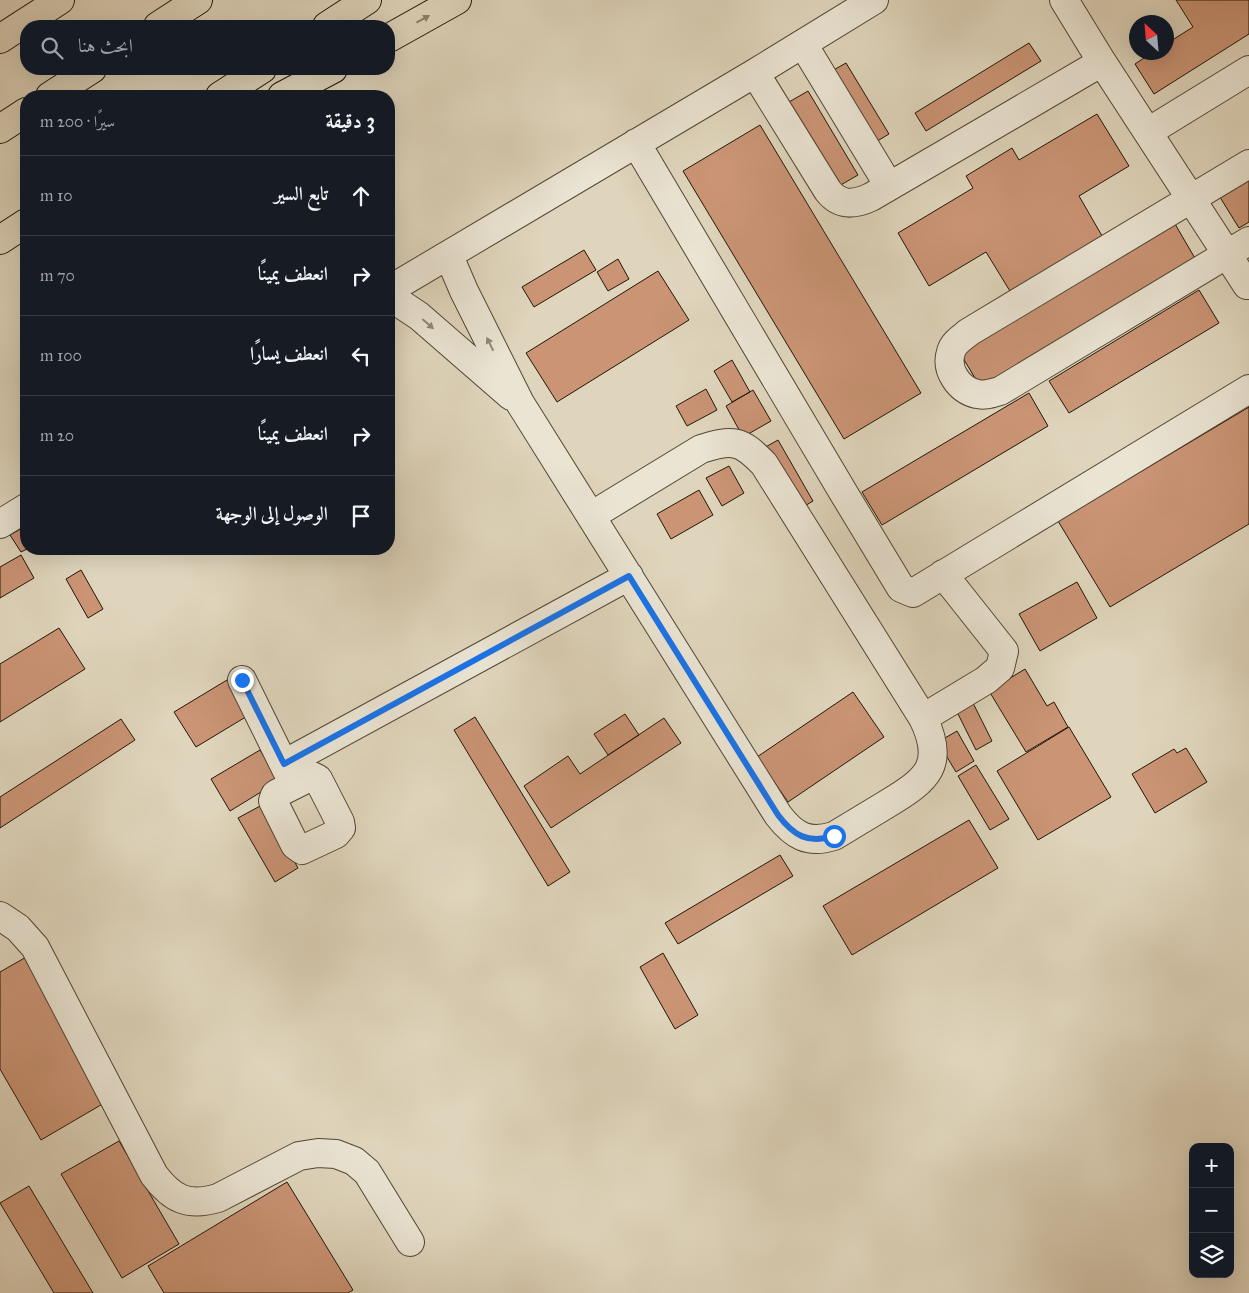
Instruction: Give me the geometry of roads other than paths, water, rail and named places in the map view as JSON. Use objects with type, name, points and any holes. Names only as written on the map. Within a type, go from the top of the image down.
[{"type":"highway","points":[[29,20],[60,0]]},
{"type":"highway","points":[[167,20],[198,0]]},
{"type":"highway","points":[[335,20],[367,0]]},
{"type":"highway","points":[[395,35],[457,0]]},
{"type":"highway","points":[[0,39],[20,26]]},
{"type":"highway","points":[[59,90],[83,75]]},
{"type":"highway","points":[[229,90],[253,75]]},
{"type":"highway","points":[[293,90],[322,75]]},
{"type":"highway","points":[[0,129],[20,116]]},
{"type":"highway","points":[[0,240],[20,227]]},
{"type":"highway","points":[[0,240],[20,230]]},
{"type":"street","points":[[395,287],[756,73],[874,0]]},
{"type":"street","points":[[1064,0],[1191,198],[1238,248],[1247,285]]},
{"type":"street","points":[[803,44],[889,186]]},
{"type":"street","points":[[756,73],[832,196],[842,202],[855,203],[871,197],[1102,62]]},
{"type":"street","points":[[1148,132],[1249,70]]},
{"type":"street","points":[[636,143],[901,588],[913,593],[1249,389]]},
{"type":"street","points":[[1238,248],[1000,391],[978,395],[961,386],[954,378],[950,369],[950,352],[959,340],[969,332],[1249,164]]},
{"type":"street","points":[[449,256],[464,292],[520,403],[778,815],[788,828],[810,840],[822,840],[834,836],[913,788],[928,772],[933,747],[923,718],[764,464],[743,445],[732,443],[717,444],[701,450],[591,516]]},
{"type":"street","points":[[395,300],[419,316],[520,403]]},
{"type":"street","points":[[0,524],[20,512]]},
{"type":"street","points":[[923,718],[986,680],[1000,668],[1004,652],[943,574]]},
{"type":"street","points":[[242,680],[289,774],[629,576]]},
{"type":"street","points":[[0,916],[18,928],[35,947],[154,1174],[163,1187],[174,1196],[189,1202],[204,1202],[218,1198],[300,1156],[318,1153],[336,1154],[354,1161],[367,1172],[410,1242]]}]
